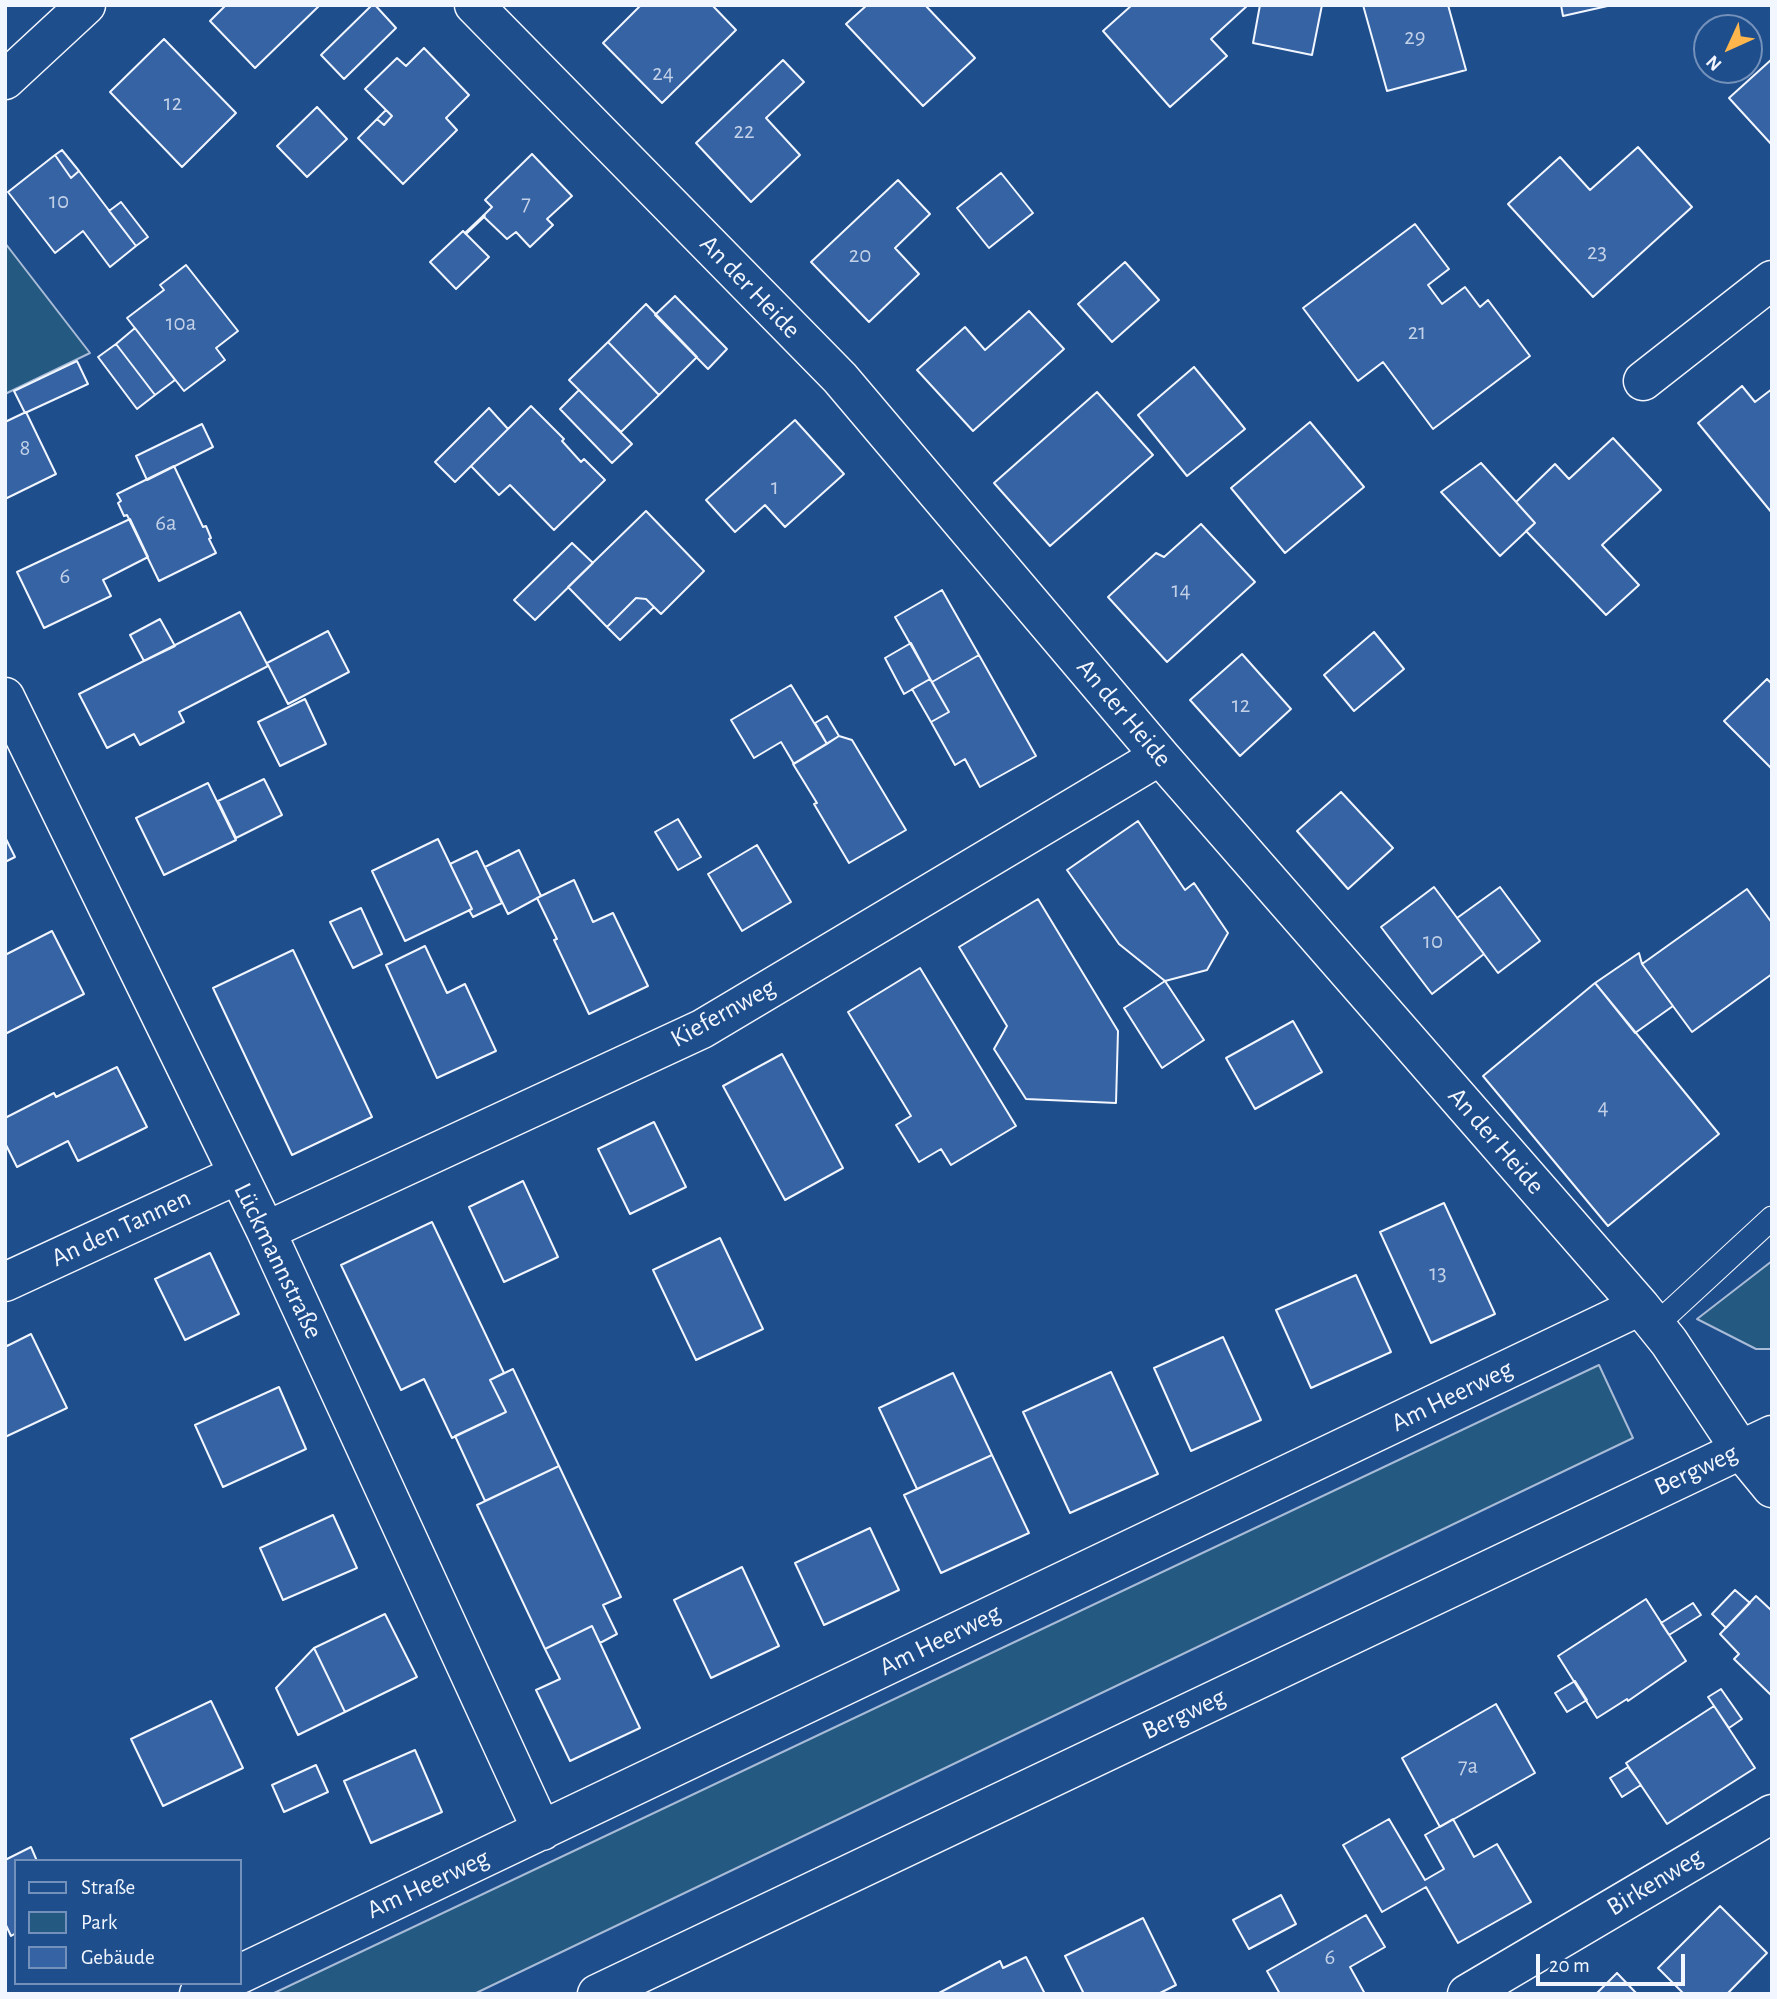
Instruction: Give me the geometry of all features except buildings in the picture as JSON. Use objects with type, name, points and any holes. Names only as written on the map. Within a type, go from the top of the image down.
[{"type":"street","points":[[5,79],[86,5]]},
{"type":"street","name":"An der Heide","points":[[474,5],[840,378],[1160,756],[1756,1442],[1772,1488]]},
{"type":"street","points":[[1643,381],[1772,280]]},
{"type":"street","name":"Lückmannstraße","points":[[5,697],[266,1231],[542,1831]]},
{"type":"street","name":"Kiefernweg","points":[[266,1231],[702,1029],[1160,756]]},
{"type":"street","name":"An den Tannen","points":[[5,1282],[237,1175]]},
{"type":"street","name":"Am Heerweg","points":[[242,1973],[1648,1315]]},
{"type":"street","name":"Bergweg","points":[[597,1994],[1756,1442]]},
{"type":"street","name":"Birkenweg","points":[[1466,1994],[1772,1814]]},
{"type":"street","points":[[199,1994],[217,1985]]},
{"type":"lane","points":[[1648,1315],[1772,1218]]},
{"type":"green space","points":[[5,243],[90,353],[5,394]]},
{"type":"green space","points":[[1772,1261],[1772,1349],[1756,1349],[1697,1319]]},
{"type":"green space","points":[[1599,1365],[1633,1438],[474,1994],[272,1994]]},
{"type":"wall","points":[[466,233],[484,216]]}]
